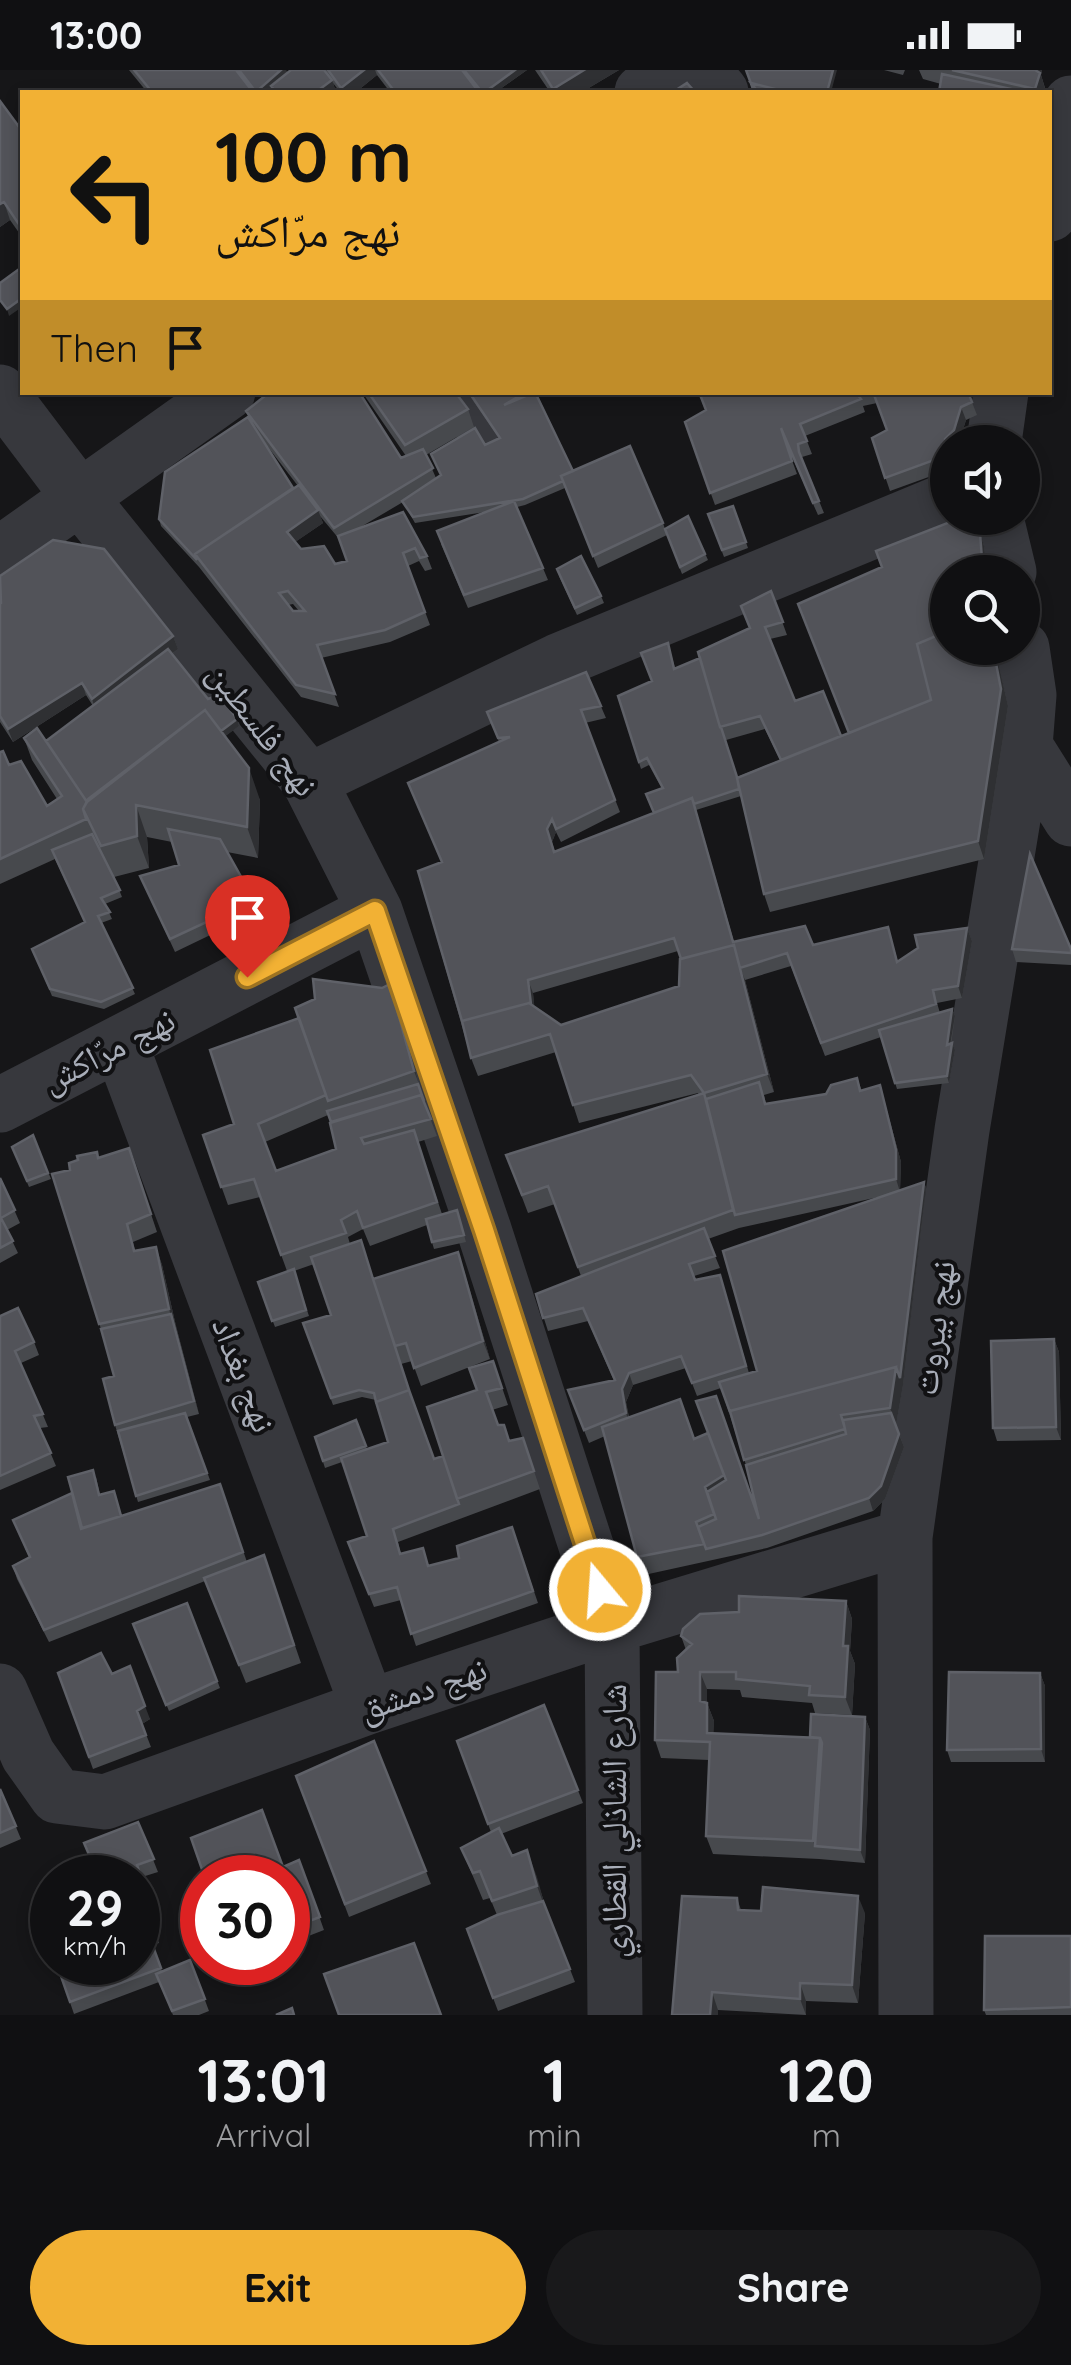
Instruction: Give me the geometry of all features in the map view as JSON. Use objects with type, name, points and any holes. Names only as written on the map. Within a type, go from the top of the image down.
[{"type":"street","points":[[645,90],[673,70]]},
{"type":"street","points":[[703,70],[719,90]]},
{"type":"street","points":[[1052,203],[1071,103]]},
{"type":"street","name":"نهج فلسطين","points":[[0,392],[81,499],[309,781],[375,911],[490,1248],[612,1626]]},
{"type":"street","points":[[0,554],[224,395]]},
{"type":"street","points":[[460,395],[494,443]]},
{"type":"street","points":[[996,425],[1001,395]]},
{"type":"street","points":[[309,781],[558,661],[930,507]]},
{"type":"street","name":"نهج بيروت","points":[[906,2015],[905,1536],[962,1130],[1025,746],[1029,695],[1025,665]]},
{"type":"street","points":[[1025,746],[1071,820]]},
{"type":"street","name":"نهج مرّاكش","points":[[1,1103],[375,911]]},
{"type":"street","name":"نهج بغداد","points":[[120,1044],[368,1707]]},
{"type":"street","name":"نهج دمشق","points":[[0,1691],[28,1754],[57,1796],[105,1802],[368,1707],[612,1626],[905,1536]]},
{"type":"street","name":"شارع الشاذلي القطاري","points":[[612,1626],[615,2015]]},
{"type":"building","points":[[134,70],[236,70],[251,90],[150,90]]},
{"type":"building","points":[[239,70],[281,70],[258,90]]},
{"type":"building","points":[[291,70],[324,70],[332,80],[319,90],[274,90],[271,86]]},
{"type":"building","points":[[328,70],[364,70],[341,88]]},
{"type":"building","points":[[378,70],[462,70],[477,90],[393,90]]},
{"type":"building","points":[[464,70],[515,70],[488,90],[480,90]]},
{"type":"building","points":[[541,70],[584,70],[553,89]]},
{"type":"building","points":[[746,70],[833,70],[828,90],[779,90],[751,83],[753,89]]},
{"type":"building","points":[[952,70],[1035,70],[1040,73],[1035,89]]},
{"type":"building","points":[[942,74],[1016,90],[939,90]]},
{"type":"building","points":[[751,83],[779,90],[756,90]]},
{"type":"building","points":[[0,101],[20,128],[20,222],[4,202],[0,204]]},
{"type":"building","points":[[20,268],[20,299],[7,309],[0,300],[0,283]]},
{"type":"building","points":[[266,395],[361,395],[401,458],[423,449],[433,468],[334,528],[246,411]]},
{"type":"building","points":[[370,395],[457,395],[468,409],[405,445]]},
{"type":"building","points":[[471,395],[521,395],[504,405],[536,395],[573,471],[561,476],[563,481],[523,499],[413,517],[402,501],[441,475],[431,454],[475,428],[485,445],[500,438]]},
{"type":"building","points":[[700,395],[858,395],[861,399],[800,424],[807,441],[798,444],[799,452],[819,501],[813,503],[781,428],[792,461],[710,493],[685,422],[706,410]]},
{"type":"building","points":[[874,395],[969,395],[972,402],[961,407],[956,425],[930,425],[930,462],[885,478],[872,438],[887,430]]},
{"type":"building","points":[[248,417],[293,488],[195,554],[197,560],[159,519],[165,472]]},
{"type":"building","points":[[630,446],[663,523],[593,556],[561,476]]},
{"type":"building","points":[[299,485],[318,510],[287,532],[301,549],[324,546],[335,564],[347,561],[338,536],[403,512],[427,556],[420,558],[415,548],[403,553],[425,612],[385,630],[317,645],[335,694],[296,685],[195,554]],"holes":[[[288,591],[305,611],[293,611],[279,593]]]},
{"type":"building","points":[[514,501],[543,568],[464,595],[437,531]]},
{"type":"building","points":[[733,506],[746,542],[722,550],[708,514]]},
{"type":"building","points":[[688,516],[705,554],[680,567],[665,529]]},
{"type":"building","points":[[930,530],[930,535],[980,535],[982,555],[930,555],[930,639],[917,644],[931,700],[849,733],[798,604],[882,567],[876,551]]},
{"type":"building","points":[[53,540],[104,549],[173,636],[92,699],[82,683],[8,729],[0,716],[0,576]]},
{"type":"building","points":[[581,556],[601,596],[575,608],[557,569]]},
{"type":"building","points":[[771,591],[783,622],[765,627],[795,701],[823,691],[841,736],[781,760],[760,716],[720,727],[698,652],[750,628],[741,606]]},
{"type":"building","points":[[930,639],[930,665],[996,665],[1001,689],[978,841],[764,894],[737,778],[931,700],[917,644]]},
{"type":"building","points":[[668,643],[674,669],[700,658],[739,789],[694,804],[692,798],[654,813],[646,794],[663,788],[647,758],[639,762],[618,696],[652,681],[641,653]]},
{"type":"building","points":[[168,649],[208,699],[219,695],[237,719],[221,731],[205,710],[87,802],[46,741]]},
{"type":"building","points":[[586,672],[601,706],[581,710],[615,800],[556,829],[552,819],[547,829],[554,852],[692,798],[733,942],[805,926],[813,945],[888,927],[897,962],[918,948],[915,935],[967,928],[958,986],[933,990],[936,1004],[821,1043],[787,953],[740,968],[734,945],[681,959],[674,938],[528,980],[531,1004],[462,1021],[418,871],[442,862],[408,783],[510,737],[498,738],[487,712]]},
{"type":"building","points":[[205,710],[249,768],[247,827],[136,805],[137,836],[101,846],[83,809],[88,799]]},
{"type":"building","points":[[37,728],[87,802],[83,809],[86,819],[0,859],[0,752],[3,751],[9,765],[21,761],[47,806],[62,796],[24,738]]},
{"type":"building","points":[[168,829],[220,839],[254,900],[170,939],[140,876],[179,865]]},
{"type":"building","points":[[92,834],[120,890],[101,898],[110,912],[98,916],[133,988],[101,1002],[50,989],[32,949],[85,922],[52,850]]},
{"type":"building","points":[[1030,854],[1071,949],[1071,953],[1012,949]]},
{"type":"building","points":[[734,945],[767,1074],[704,1093],[691,1075],[573,1105],[550,1034],[471,1058],[462,1021],[529,1003],[561,1025],[679,986],[680,959]]},
{"type":"building","points":[[313,979],[382,988],[390,984],[414,1071],[328,1101],[295,1008],[315,999]]},
{"type":"building","points":[[952,1009],[947,1076],[895,1083],[879,1030]]},
{"type":"building","points":[[299,1018],[326,1095],[258,1124],[276,1171],[336,1149],[330,1123],[421,1095],[431,1119],[361,1138],[364,1144],[414,1130],[437,1202],[363,1228],[357,1211],[341,1220],[346,1233],[281,1255],[254,1179],[221,1187],[203,1135],[234,1124],[210,1050]]},
{"type":"building","points":[[857,1078],[860,1091],[880,1085],[896,1150],[896,1179],[735,1215],[706,1099],[759,1082],[765,1104],[826,1094],[831,1085]]},
{"type":"building","points":[[418,1084],[424,1101],[421,1095],[331,1122],[327,1111]]},
{"type":"building","points":[[704,1093],[733,1210],[578,1267],[548,1186],[522,1195],[506,1155]]},
{"type":"building","points":[[33,1135],[48,1173],[27,1181],[12,1147]]},
{"type":"building","points":[[129,1148],[151,1214],[127,1224],[134,1251],[156,1247],[169,1309],[99,1324],[52,1174],[70,1170],[69,1163],[78,1160],[77,1156],[97,1152],[98,1158]]},
{"type":"building","points":[[0,1178],[15,1210],[1,1218],[13,1241],[0,1248]]},
{"type":"building","points":[[924,1182],[900,1378],[896,1367],[730,1412],[719,1382],[757,1371],[723,1251]]},
{"type":"building","points":[[457,1210],[464,1235],[432,1242],[426,1219]]},
{"type":"building","points":[[704,1228],[715,1256],[689,1264],[695,1280],[720,1275],[746,1366],[692,1383],[681,1356],[629,1373],[622,1389],[626,1413],[584,1430],[568,1390],[615,1380],[583,1308],[543,1318],[536,1294]]},
{"type":"building","points":[[361,1240],[411,1396],[409,1390],[376,1402],[374,1393],[359,1390],[331,1398],[303,1323],[331,1315],[311,1257]]},
{"type":"building","points":[[458,1252],[483,1341],[414,1368],[406,1343],[395,1346],[373,1279]]},
{"type":"building","points":[[294,1269],[306,1310],[272,1321],[258,1282]]},
{"type":"building","points":[[18,1308],[34,1342],[15,1351],[43,1414],[34,1416],[51,1453],[0,1476],[0,1316]]},
{"type":"building","points":[[171,1314],[194,1401],[115,1425],[103,1379],[114,1376],[101,1329]]},
{"type":"building","points":[[1054,1339],[1056,1427],[993,1428],[991,1341]]},
{"type":"building","points":[[493,1361],[502,1388],[486,1392],[498,1425],[504,1425],[509,1441],[523,1438],[534,1471],[457,1499],[427,1407],[477,1390],[469,1368]]},
{"type":"building","points":[[896,1367],[890,1408],[841,1415],[845,1429],[744,1460],[730,1411]]},
{"type":"building","points":[[409,1390],[434,1459],[443,1456],[459,1504],[393,1529],[400,1554],[423,1548],[428,1566],[459,1558],[457,1546],[512,1527],[533,1591],[411,1634],[397,1587],[369,1594],[348,1542],[367,1536],[341,1458],[388,1442],[376,1402]]},
{"type":"building","points":[[716,1396],[759,1519],[746,1465],[846,1434],[843,1420],[891,1413],[899,1434],[881,1486],[869,1498],[762,1535],[706,1549],[698,1527],[716,1519],[707,1492],[726,1480],[696,1401]]},
{"type":"building","points":[[680,1399],[694,1439],[708,1433],[724,1475],[705,1487],[714,1514],[696,1522],[704,1544],[637,1557],[602,1427]]},
{"type":"building","points":[[185,1413],[207,1473],[136,1496],[118,1431]]},
{"type":"building","points":[[356,1420],[366,1446],[323,1461],[315,1437]]},
{"type":"building","points":[[93,1470],[99,1495],[114,1491],[121,1516],[82,1528],[68,1477]]},
{"type":"building","points":[[220,1484],[243,1552],[44,1630],[13,1566],[30,1557],[13,1520],[72,1493],[81,1529]]},
{"type":"building","points":[[264,1555],[294,1645],[239,1665],[204,1578]]},
{"type":"building","points":[[739,1596],[846,1601],[845,1697],[809,1695],[810,1686],[736,1679],[736,1672],[700,1672],[700,1701],[707,1703],[707,1733],[820,1738],[813,1841],[706,1836],[710,1742],[655,1740],[656,1672],[678,1672],[677,1658],[692,1644],[681,1636],[683,1629],[700,1614],[739,1612]]},
{"type":"building","points":[[187,1603],[217,1681],[166,1705],[133,1624]]},
{"type":"building","points":[[101,1653],[112,1674],[130,1666],[145,1706],[137,1711],[146,1735],[89,1757],[58,1673]]},
{"type":"building","points":[[949,1672],[1040,1673],[1041,1749],[947,1750]]},
{"type":"building","points":[[544,1705],[578,1790],[488,1824],[457,1741]]},
{"type":"building","points":[[811,1714],[865,1717],[860,1850],[815,1846],[822,1743],[820,1738],[810,1737]]},
{"type":"building","points":[[374,1741],[426,1871],[345,1904],[296,1776]]},
{"type":"building","points":[[0,1789],[16,1826],[0,1833]]},
{"type":"building","points":[[262,1810],[279,1855],[197,1855],[191,1838]]},
{"type":"building","points":[[138,1822],[152,1855],[89,1855],[84,1843]]},
{"type":"building","points":[[499,1828],[512,1856],[527,1850],[537,1886],[492,1901],[480,1871],[473,1873],[461,1848]]},
{"type":"building","points":[[763,1887],[858,1896],[852,1985],[800,1983],[800,1999],[712,1992],[710,2015],[672,2015],[682,1896],[737,1898],[738,1910],[761,1911]]},
{"type":"building","points":[[310,1890],[320,1917],[310,1921]]},
{"type":"building","points":[[543,1901],[570,1969],[493,1998],[467,1929]]},
{"type":"building","points":[[985,1936],[1071,1936],[1071,2007],[984,2010]]},
{"type":"building","points":[[414,1943],[441,2015],[339,2015],[324,1974]]},
{"type":"building","points":[[180,1964],[180,1985],[200,1985],[205,1999],[172,2011],[160,1983],[160,1972]]},
{"type":"building","points":[[64,1985],[116,1985],[70,2002]]},
{"type":"building","points":[[292,2008],[294,2015],[276,2015]]},
{"type":"route","points":[[247,977],[375,911],[484,1230],[600,1590]]}]
